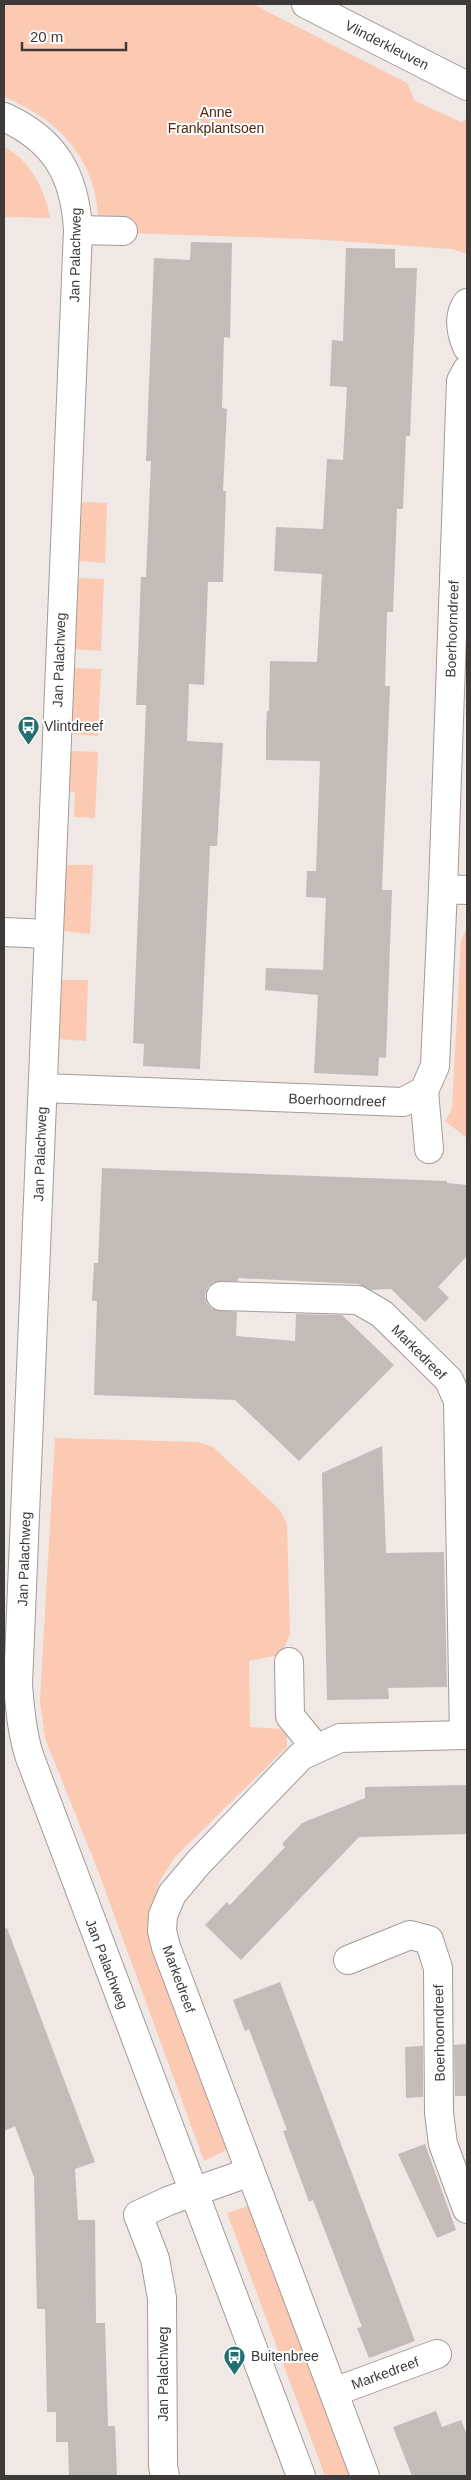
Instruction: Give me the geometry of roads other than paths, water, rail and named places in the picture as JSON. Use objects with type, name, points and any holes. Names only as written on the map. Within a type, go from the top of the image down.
[{"type":"street","name":"Vlinderkleuven","points":[[306,4],[467,86]]},
{"type":"street","name":"Jan Palachweg","points":[[4,117],[20,124],[39,138],[60,162],[71,183],[76,203],[78,230],[18,1685],[12,1706],[301,2476]]},
{"type":"street","points":[[78,230],[123,231]]},
{"type":"street","points":[[467,303],[461,320],[462,334],[467,347]]},
{"type":"street","name":"Boerhoorndreef","points":[[43,1088],[403,1102],[424,1091],[435,1066],[455,890],[461,381],[467,370]]},
{"type":"street","points":[[4,932],[48,934]]},
{"type":"street","points":[[424,1091],[428,1149]]},
{"type":"street","name":"Markedreef","points":[[221,1296],[358,1300],[382,1314],[448,1380],[458,1401],[466,1735],[340,1738],[301,1756],[199,1862],[172,1894],[163,1914],[162,1931],[166,1947],[365,2476]]},
{"type":"street","points":[[289,1662],[290,1716],[316,1748]]},
{"type":"street","name":"Boerhoorndreef","points":[[348,1960],[410,1935],[429,1940],[438,1968],[439,2113],[443,2144],[467,2209]]},
{"type":"street","points":[[193,2192],[250,2172]]},
{"type":"street","name":"Jan Palachweg","points":[[165,2476],[163,2466],[162,2298],[155,2259],[138,2215],[193,2192]]},
{"type":"street","name":"Markedreef","points":[[334,2392],[437,2354]]},
{"type":"place","name":"Vlintdreef","points":[[28,745]]},
{"type":"place","name":"Buitenbree","points":[[235,2375]]},
{"type":"park label","name":"Anne Frankplantsoen","points":[[216,120]]}]
